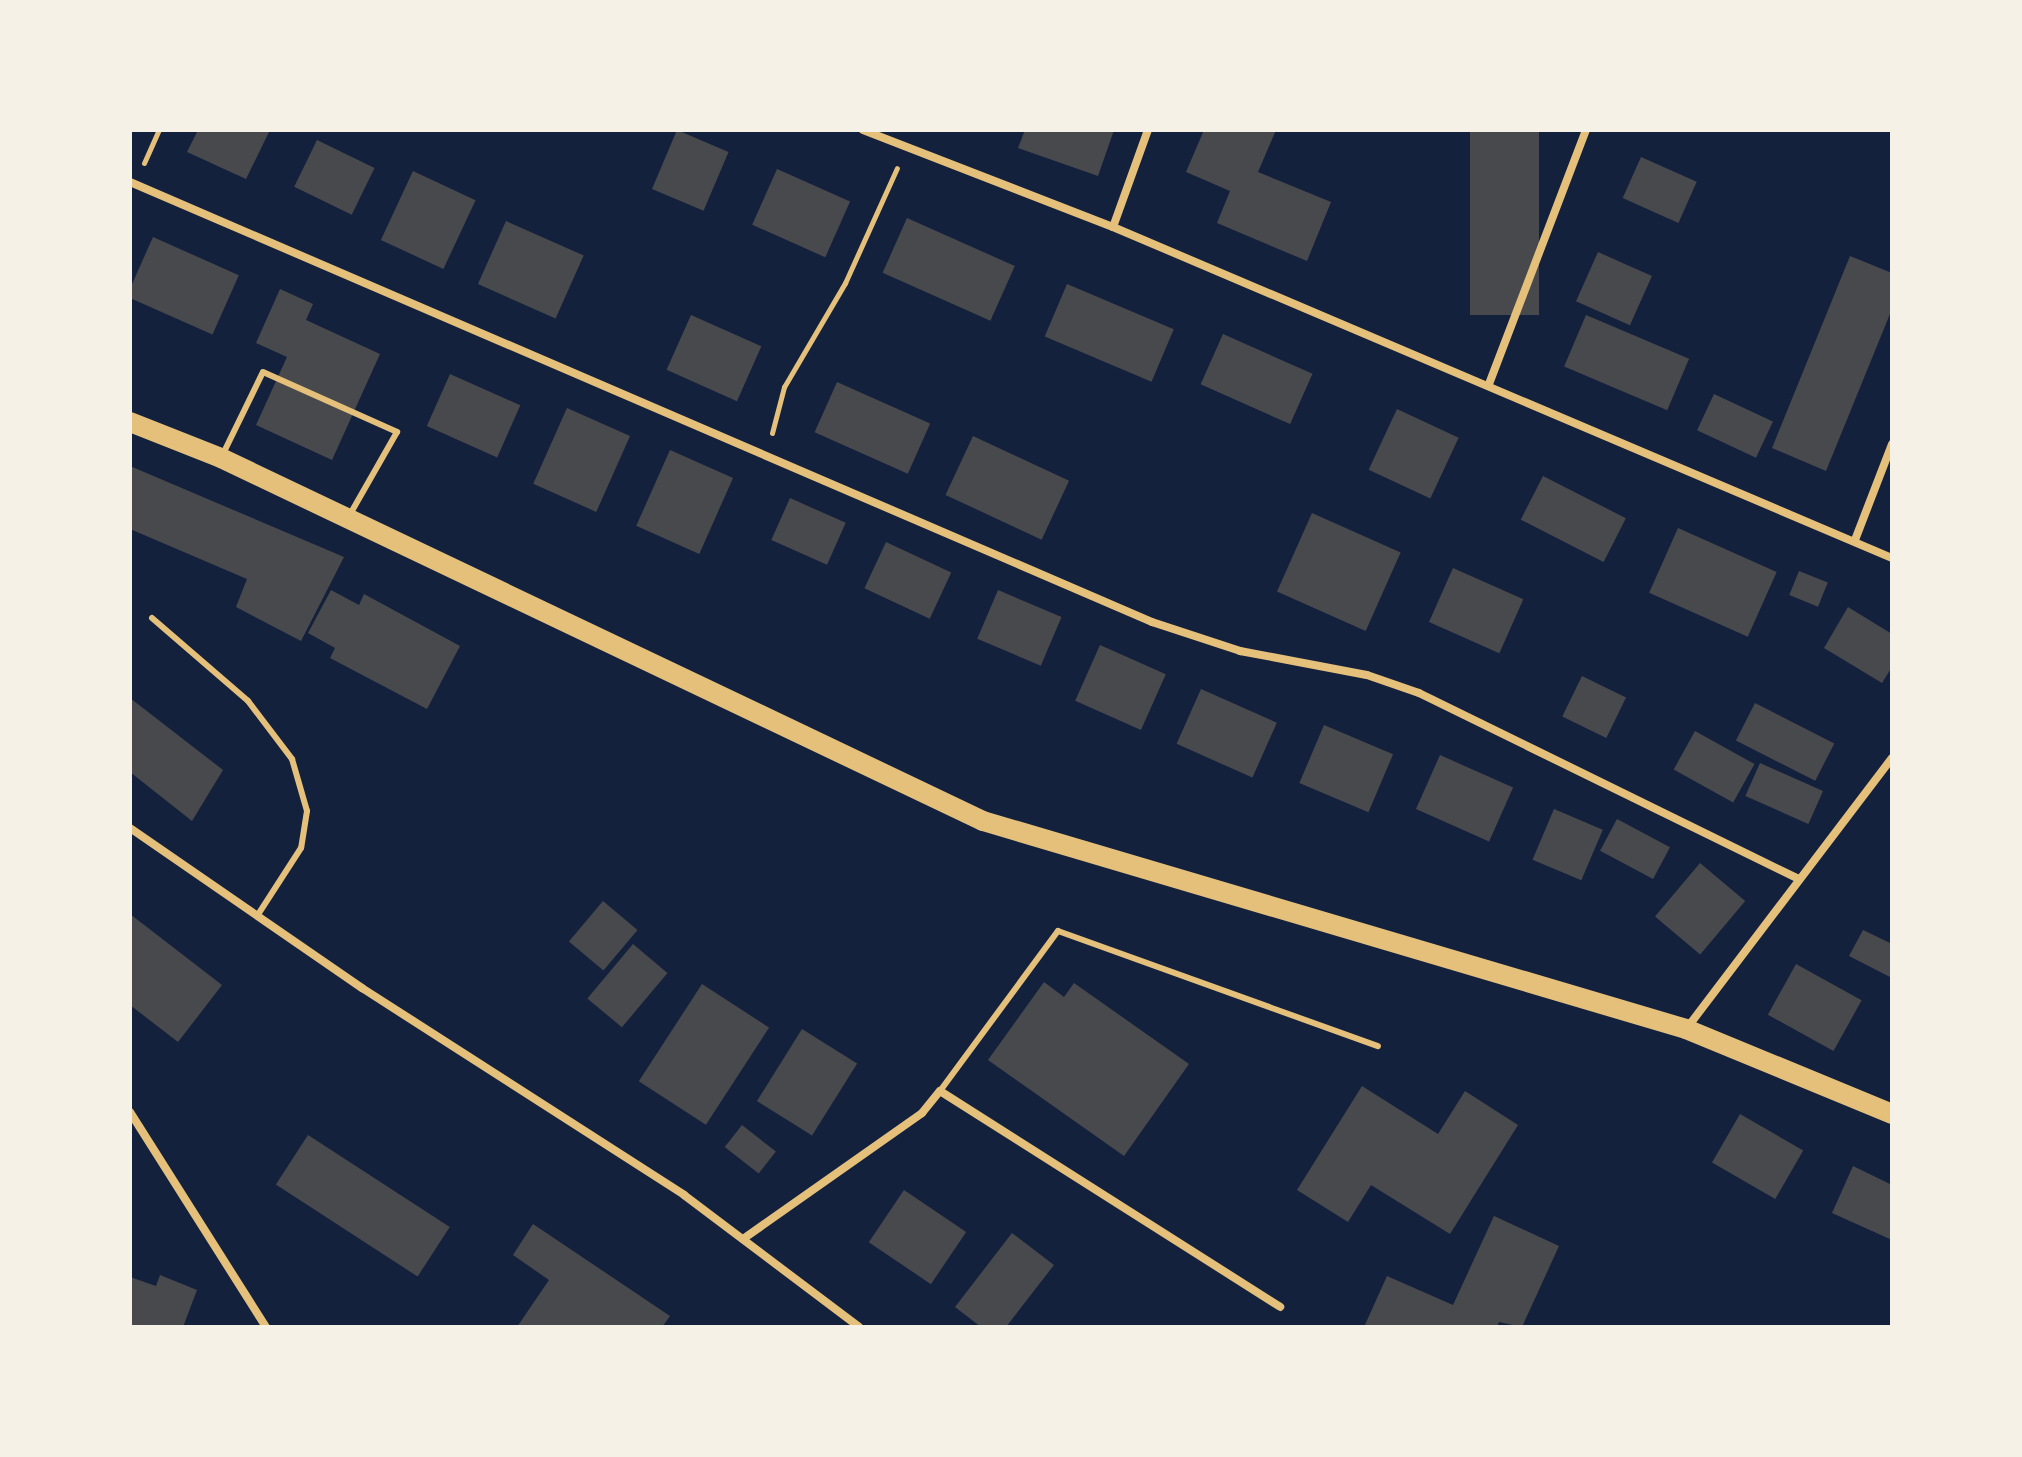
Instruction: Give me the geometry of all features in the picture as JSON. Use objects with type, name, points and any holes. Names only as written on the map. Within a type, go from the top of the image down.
[{"type":"main road","points":[[130,422],[221,458],[983,821],[1686,1029],[1892,1114]]},
{"type":"street","points":[[863,130],[1113,227],[1489,384],[1892,558]]},
{"type":"street","points":[[1113,227],[1148,130]]},
{"type":"street","points":[[1489,384],[1586,130]]},
{"type":"street","points":[[133,182],[1152,622],[1240,651],[1367,675],[1419,693],[1797,878]]},
{"type":"street","points":[[1855,540],[1892,444]]},
{"type":"street","points":[[1686,1029],[1797,878],[1892,758]]},
{"type":"street","points":[[130,828],[257,916],[566,1115],[743,1239],[859,1327]]},
{"type":"street","points":[[743,1239],[922,1113],[940,1091],[1280,1307]]},
{"type":"street","points":[[130,1112],[266,1327]]},
{"type":"lane","points":[[221,458],[263,372],[397,432],[348,519]]},
{"type":"lane","points":[[152,618],[248,701],[292,759],[307,811],[301,848],[257,916]]},
{"type":"lane","points":[[940,1091],[1058,931],[1378,1046]]},
{"type":"path","points":[[133,182],[159,130]]},
{"type":"path","points":[[765,457],[784,387],[845,283],[906,147]]},
{"type":"building","points":[[198,130],[270,130],[246,179],[187,152]]},
{"type":"building","points":[[677,130],[729,152],[704,211],[652,189]]},
{"type":"building","points":[[1025,130],[1114,130],[1098,176],[1018,148]]},
{"type":"building","points":[[1204,130],[1276,130],[1258,172],[1331,202],[1307,261],[1217,223],[1230,191],[1186,172]]},
{"type":"building","points":[[1470,130],[1539,130],[1539,315],[1470,315]]},
{"type":"building","points":[[317,140],[375,168],[352,215],[294,187]]},
{"type":"building","points":[[1641,157],[1697,182],[1678,223],[1623,198]]},
{"type":"building","points":[[777,169],[850,202],[825,257],[752,225]]},
{"type":"building","points":[[413,171],[476,200],[443,269],[381,240]]},
{"type":"building","points":[[907,218],[1015,266],[990,321],[883,273]]},
{"type":"building","points":[[506,221],[584,256],[556,319],[478,284]]},
{"type":"building","points":[[153,237],[239,275],[212,335],[130,298],[130,289]]},
{"type":"building","points":[[1598,252],[1652,276],[1630,325],[1576,301]]},
{"type":"building","points":[[1850,256],[1892,273],[1892,309],[1826,471],[1772,448]]},
{"type":"building","points":[[1067,284],[1174,329],[1152,382],[1045,336]]},
{"type":"building","points":[[280,289],[313,304],[306,320],[380,354],[332,460],[256,425],[287,357],[256,343]]},
{"type":"building","points":[[691,315],[761,346],[737,401],[667,370]]},
{"type":"building","points":[[1586,315],[1689,359],[1667,410],[1564,367]]},
{"type":"building","points":[[1223,334],[1313,374],[1290,424],[1201,384]]},
{"type":"building","points":[[450,374],[520,405],[497,457],[427,426]]},
{"type":"building","points":[[837,382],[930,423],[908,474],[815,432]]},
{"type":"building","points":[[1714,394],[1773,421],[1756,458],[1697,430]]},
{"type":"building","points":[[567,408],[630,436],[596,512],[533,484]]},
{"type":"building","points":[[1397,409],[1459,438],[1430,498],[1369,470]]},
{"type":"building","points":[[973,436],[1069,481],[1042,540],[946,495]]},
{"type":"building","points":[[670,450],[733,478],[699,554],[636,526]]},
{"type":"building","points":[[130,466],[344,557],[301,641],[236,607],[247,579],[130,529]]},
{"type":"building","points":[[1543,476],[1626,518],[1604,562],[1521,520]]},
{"type":"building","points":[[790,498],[846,523],[827,565],[771,540]]},
{"type":"building","points":[[1312,513],[1401,552],[1366,631],[1277,592]]},
{"type":"building","points":[[1678,528],[1777,572],[1748,637],[1649,593]]},
{"type":"building","points":[[886,542],[951,572],[930,619],[864,588]]},
{"type":"building","points":[[1453,568],[1523,599],[1499,653],[1429,622]]},
{"type":"building","points":[[1799,571],[1828,583],[1818,607],[1789,595]]},
{"type":"building","points":[[331,590],[359,605],[364,594],[460,646],[427,709],[330,658],[335,648],[308,633]]},
{"type":"building","points":[[998,590],[1062,617],[1041,666],[977,639]]},
{"type":"building","points":[[1848,607],[1892,634],[1892,667],[1882,683],[1824,648]]},
{"type":"building","points":[[1100,645],[1166,674],[1141,730],[1075,701]]},
{"type":"building","points":[[1582,676],[1626,697],[1606,738],[1562,716]]},
{"type":"building","points":[[1201,689],[1277,723],[1252,778],[1177,744]]},
{"type":"building","points":[[130,698],[223,770],[192,821],[130,772]]},
{"type":"building","points":[[1755,703],[1834,743],[1815,781],[1736,740]]},
{"type":"building","points":[[1324,725],[1393,754],[1368,812],[1299,783]]},
{"type":"building","points":[[1695,731],[1754,764],[1733,802],[1674,769]]},
{"type":"building","points":[[1440,755],[1513,788],[1489,841],[1416,809]]},
{"type":"building","points":[[1760,763],[1823,791],[1808,824],[1745,796]]},
{"type":"building","points":[[1554,809],[1603,830],[1581,880],[1533,860]]},
{"type":"building","points":[[1617,819],[1670,847],[1653,879],[1600,851]]},
{"type":"building","points":[[1700,863],[1745,901],[1700,955],[1655,917]]},
{"type":"building","points":[[603,901],[637,930],[603,971],[569,942]]},
{"type":"building","points":[[130,914],[222,985],[178,1042],[130,1005]]},
{"type":"building","points":[[1863,930],[1892,944],[1892,978],[1849,956]]},
{"type":"building","points":[[633,944],[667,973],[622,1027],[587,998]]},
{"type":"building","points":[[1796,964],[1862,1000],[1833,1051],[1768,1015]]},
{"type":"building","points":[[1044,982],[1064,997],[1074,983],[1189,1064],[1124,1156],[988,1060]]},
{"type":"building","points":[[702,984],[769,1028],[706,1125],[639,1081]]},
{"type":"building","points":[[802,1029],[857,1063],[812,1136],[757,1101]]},
{"type":"building","points":[[1362,1086],[1438,1134],[1465,1091],[1518,1125],[1450,1234],[1371,1185],[1348,1222],[1297,1190]]},
{"type":"building","points":[[1740,1114],[1803,1150],[1775,1199],[1712,1162]]},
{"type":"building","points":[[742,1125],[776,1151],[759,1174],[725,1147]]},
{"type":"building","points":[[308,1135],[450,1227],[418,1277],[276,1184]]},
{"type":"building","points":[[1853,1166],[1892,1185],[1892,1240],[1832,1213]]},
{"type":"building","points":[[904,1190],[966,1232],[931,1284],[869,1242]]},
{"type":"building","points":[[1494,1216],[1559,1246],[1522,1327],[1499,1322],[1497,1327],[1364,1327],[1387,1276],[1453,1305]]},
{"type":"building","points":[[533,1224],[670,1316],[662,1327],[517,1327],[549,1280],[513,1255]]},
{"type":"building","points":[[1012,1233],[1054,1265],[1006,1327],[981,1327],[955,1307]]},
{"type":"building","points":[[160,1275],[197,1290],[183,1327],[130,1327],[130,1277],[156,1286]]}]
